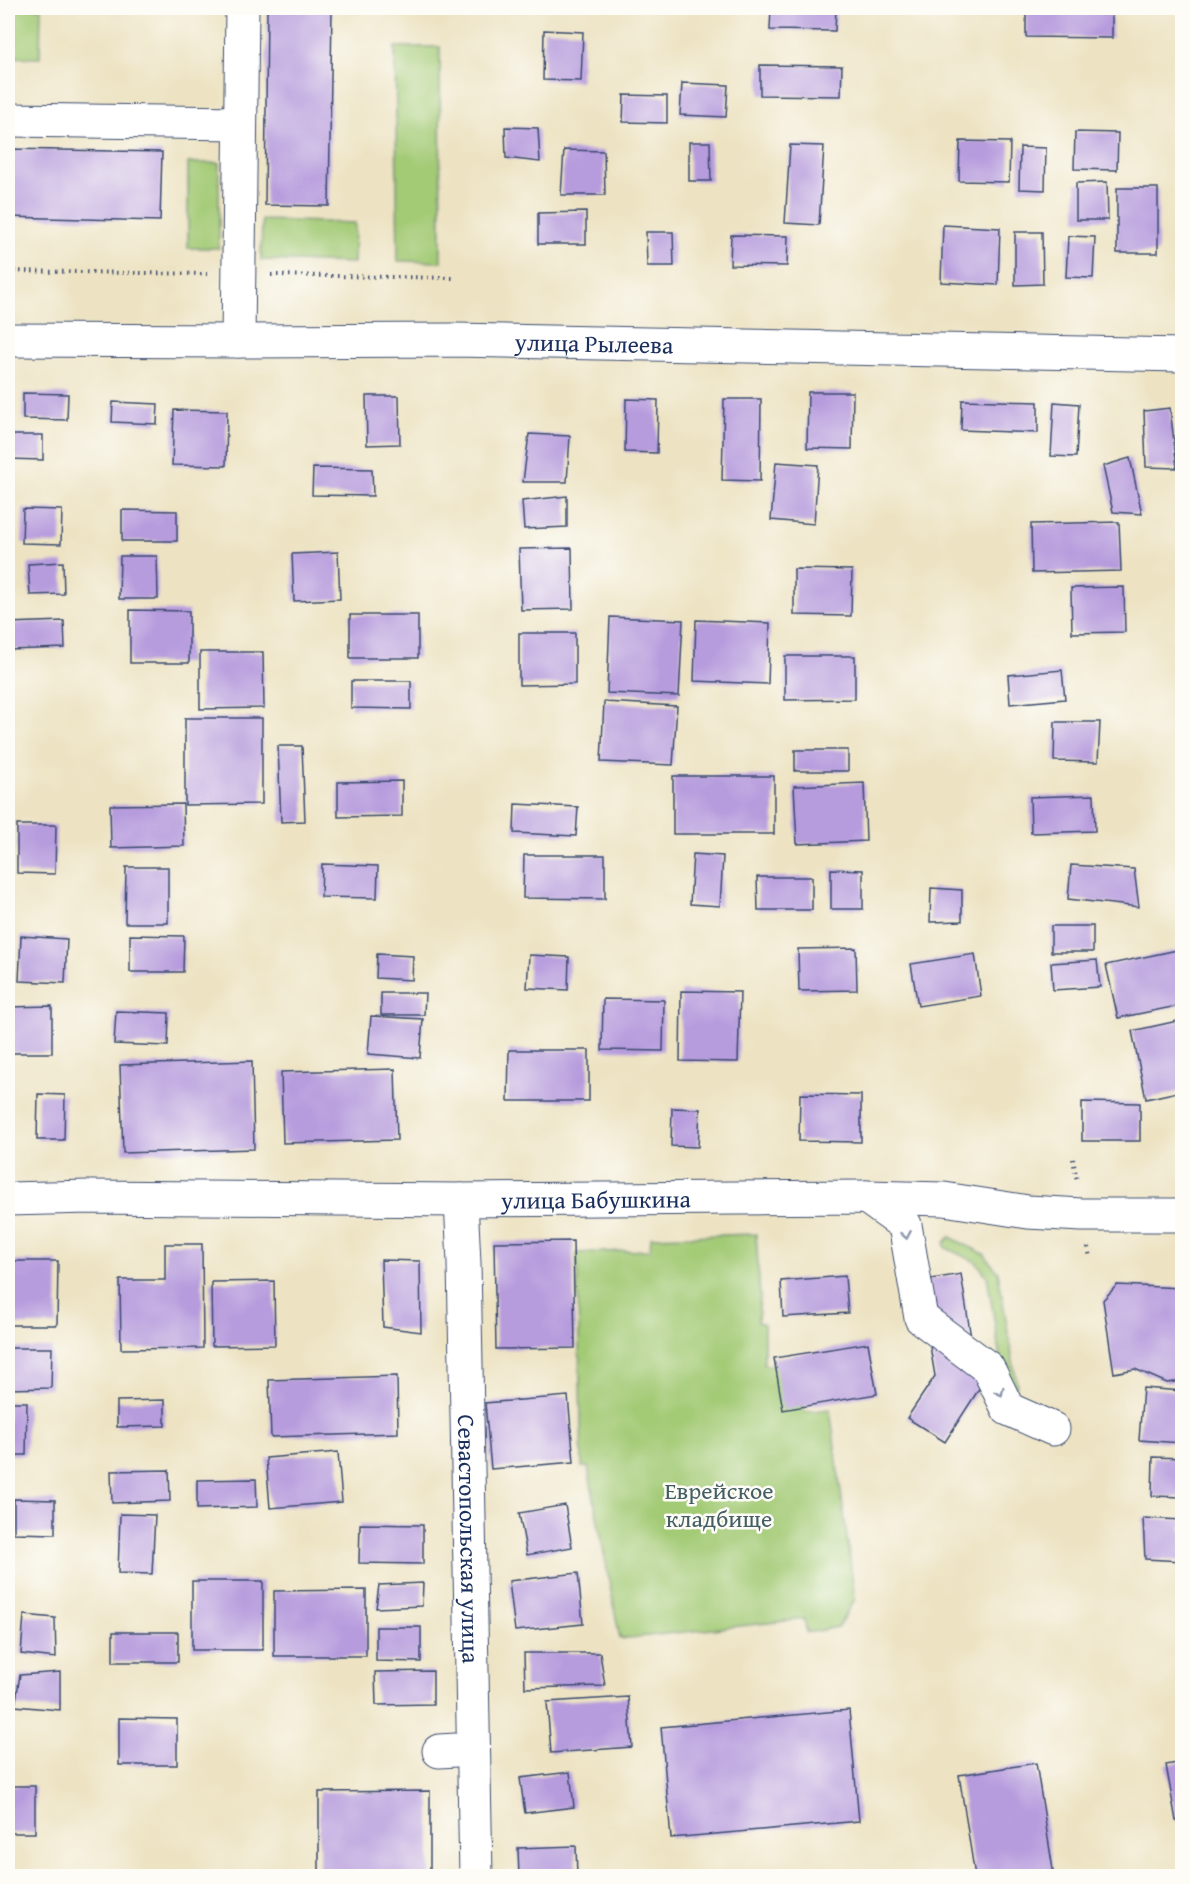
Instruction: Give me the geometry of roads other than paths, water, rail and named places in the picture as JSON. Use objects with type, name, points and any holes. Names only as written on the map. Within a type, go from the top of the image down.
[{"type":"street","points":[[238,341],[242,8]]},
{"type":"street","points":[[8,120],[240,123]]},
{"type":"street","name":"улица Рылеева","points":[[8,340],[456,340],[1182,355]]},
{"type":"street","name":"улица Бабушкина","points":[[8,1199],[89,1197],[461,1200],[866,1197],[944,1199],[1028,1212],[1071,1215],[1182,1215]]},
{"type":"street","points":[[866,1197],[905,1225],[921,1318],[988,1368],[1008,1409],[1053,1429]]},
{"type":"street","name":"Севастопольская улица","points":[[461,1200],[476,1876]]},
{"type":"street","points":[[439,1751],[473,1749]]},
{"type":"park label","name":"Еврейское кладбище","points":[[719,1504]]}]
